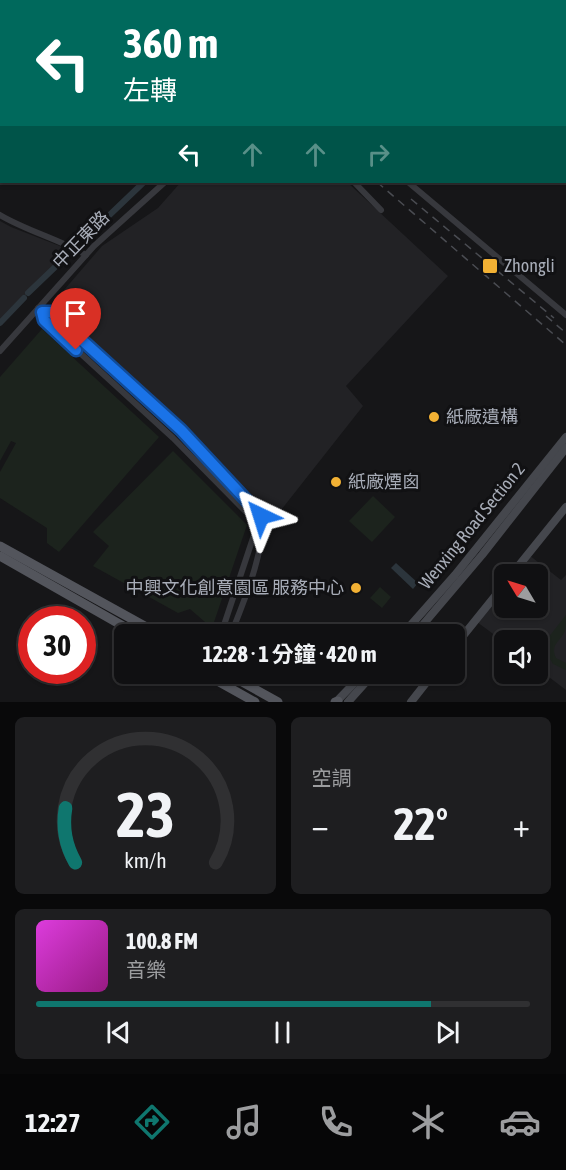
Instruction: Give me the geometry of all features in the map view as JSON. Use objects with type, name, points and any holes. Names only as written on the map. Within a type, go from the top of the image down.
[{"type":"main road","points":[[0,546],[141,624]]},
{"type":"main road","points":[[0,556],[119,624]]},
{"type":"main road","points":[[228,684],[255,702]]},
{"type":"main road","points":[[246,684],[278,702]]},
{"type":"street","name":"中正東路","points":[[0,351],[40,310],[110,230],[164,183]]},
{"type":"street","points":[[355,183],[381,210]]},
{"type":"street","points":[[409,183],[566,315]]},
{"type":"street","points":[[0,215],[19,226],[86,255]]},
{"type":"street","points":[[40,310],[44,320],[173,438],[254,520],[255,532],[224,624]]},
{"type":"street","points":[[40,310],[51,312],[181,430],[261,516],[263,530],[261,546],[234,624]]},
{"type":"street","name":"Wenxing Road Section 2","points":[[412,624],[566,437]]},
{"type":"street","name":"Wenxing Road Section 2","points":[[423,624],[482,555],[566,448]]},
{"type":"street","points":[[520,564],[566,507]]},
{"type":"street","points":[[465,633],[494,597]]},
{"type":"street","points":[[339,702],[354,684]]},
{"type":"street","points":[[339,702],[361,684]]},
{"type":"street","points":[[411,702],[426,684]]},
{"type":"shaded area","points":[[180,183],[348,183],[448,276],[346,386],[363,406],[274,519],[52,304],[102,246],[158,208]]},
{"type":"shaded area","points":[[0,221],[70,250],[0,322]]},
{"type":"shaded area","points":[[42,329],[159,437],[59,552],[47,543],[47,528],[0,498],[0,472],[16,443],[11,441],[0,461],[0,377]]},
{"type":"shaded area","points":[[173,451],[247,525],[213,624],[207,624],[190,609],[178,613],[93,566],[109,546],[93,532]]},
{"type":"shaded area","points":[[373,496],[395,517],[372,542],[349,521]]},
{"type":"shaded area","points":[[529,555],[541,564],[522,564]]},
{"type":"shaded area","points":[[396,563],[418,583],[413,589],[391,568]]},
{"type":"shaded area","points":[[548,570],[561,580],[566,575],[566,690],[548,676],[548,630],[494,630],[494,635],[477,622],[494,600],[494,618],[548,618]]},
{"type":"shaded area","points":[[380,587],[391,597],[382,608],[370,598]]},
{"type":"shaded area","points":[[566,615],[565,631],[556,643],[554,653],[556,658],[566,663],[566,670],[553,664],[548,656],[548,638]]},
{"type":"waterway","points":[[28,293],[143,183]]},
{"type":"waterway","points":[[0,323],[24,298]]},
{"type":"railway","points":[[378,183],[566,345]]},
{"type":"railway","points":[[411,199],[554,318]]},
{"type":"railway","points":[[546,316],[566,333]]},
{"type":"place","name":"Zhongli","points":[[490,266]]},
{"type":"place","name":"紙廠遺構","points":[[434,417]]},
{"type":"place","name":"紙廠煙囪","points":[[336,482]]},
{"type":"place","name":"中興文化創意園區 服務中心","points":[[356,588]]},
{"type":"route","points":[[76,350],[44,320],[42,312],[51,312],[181,430],[261,516]]}]
